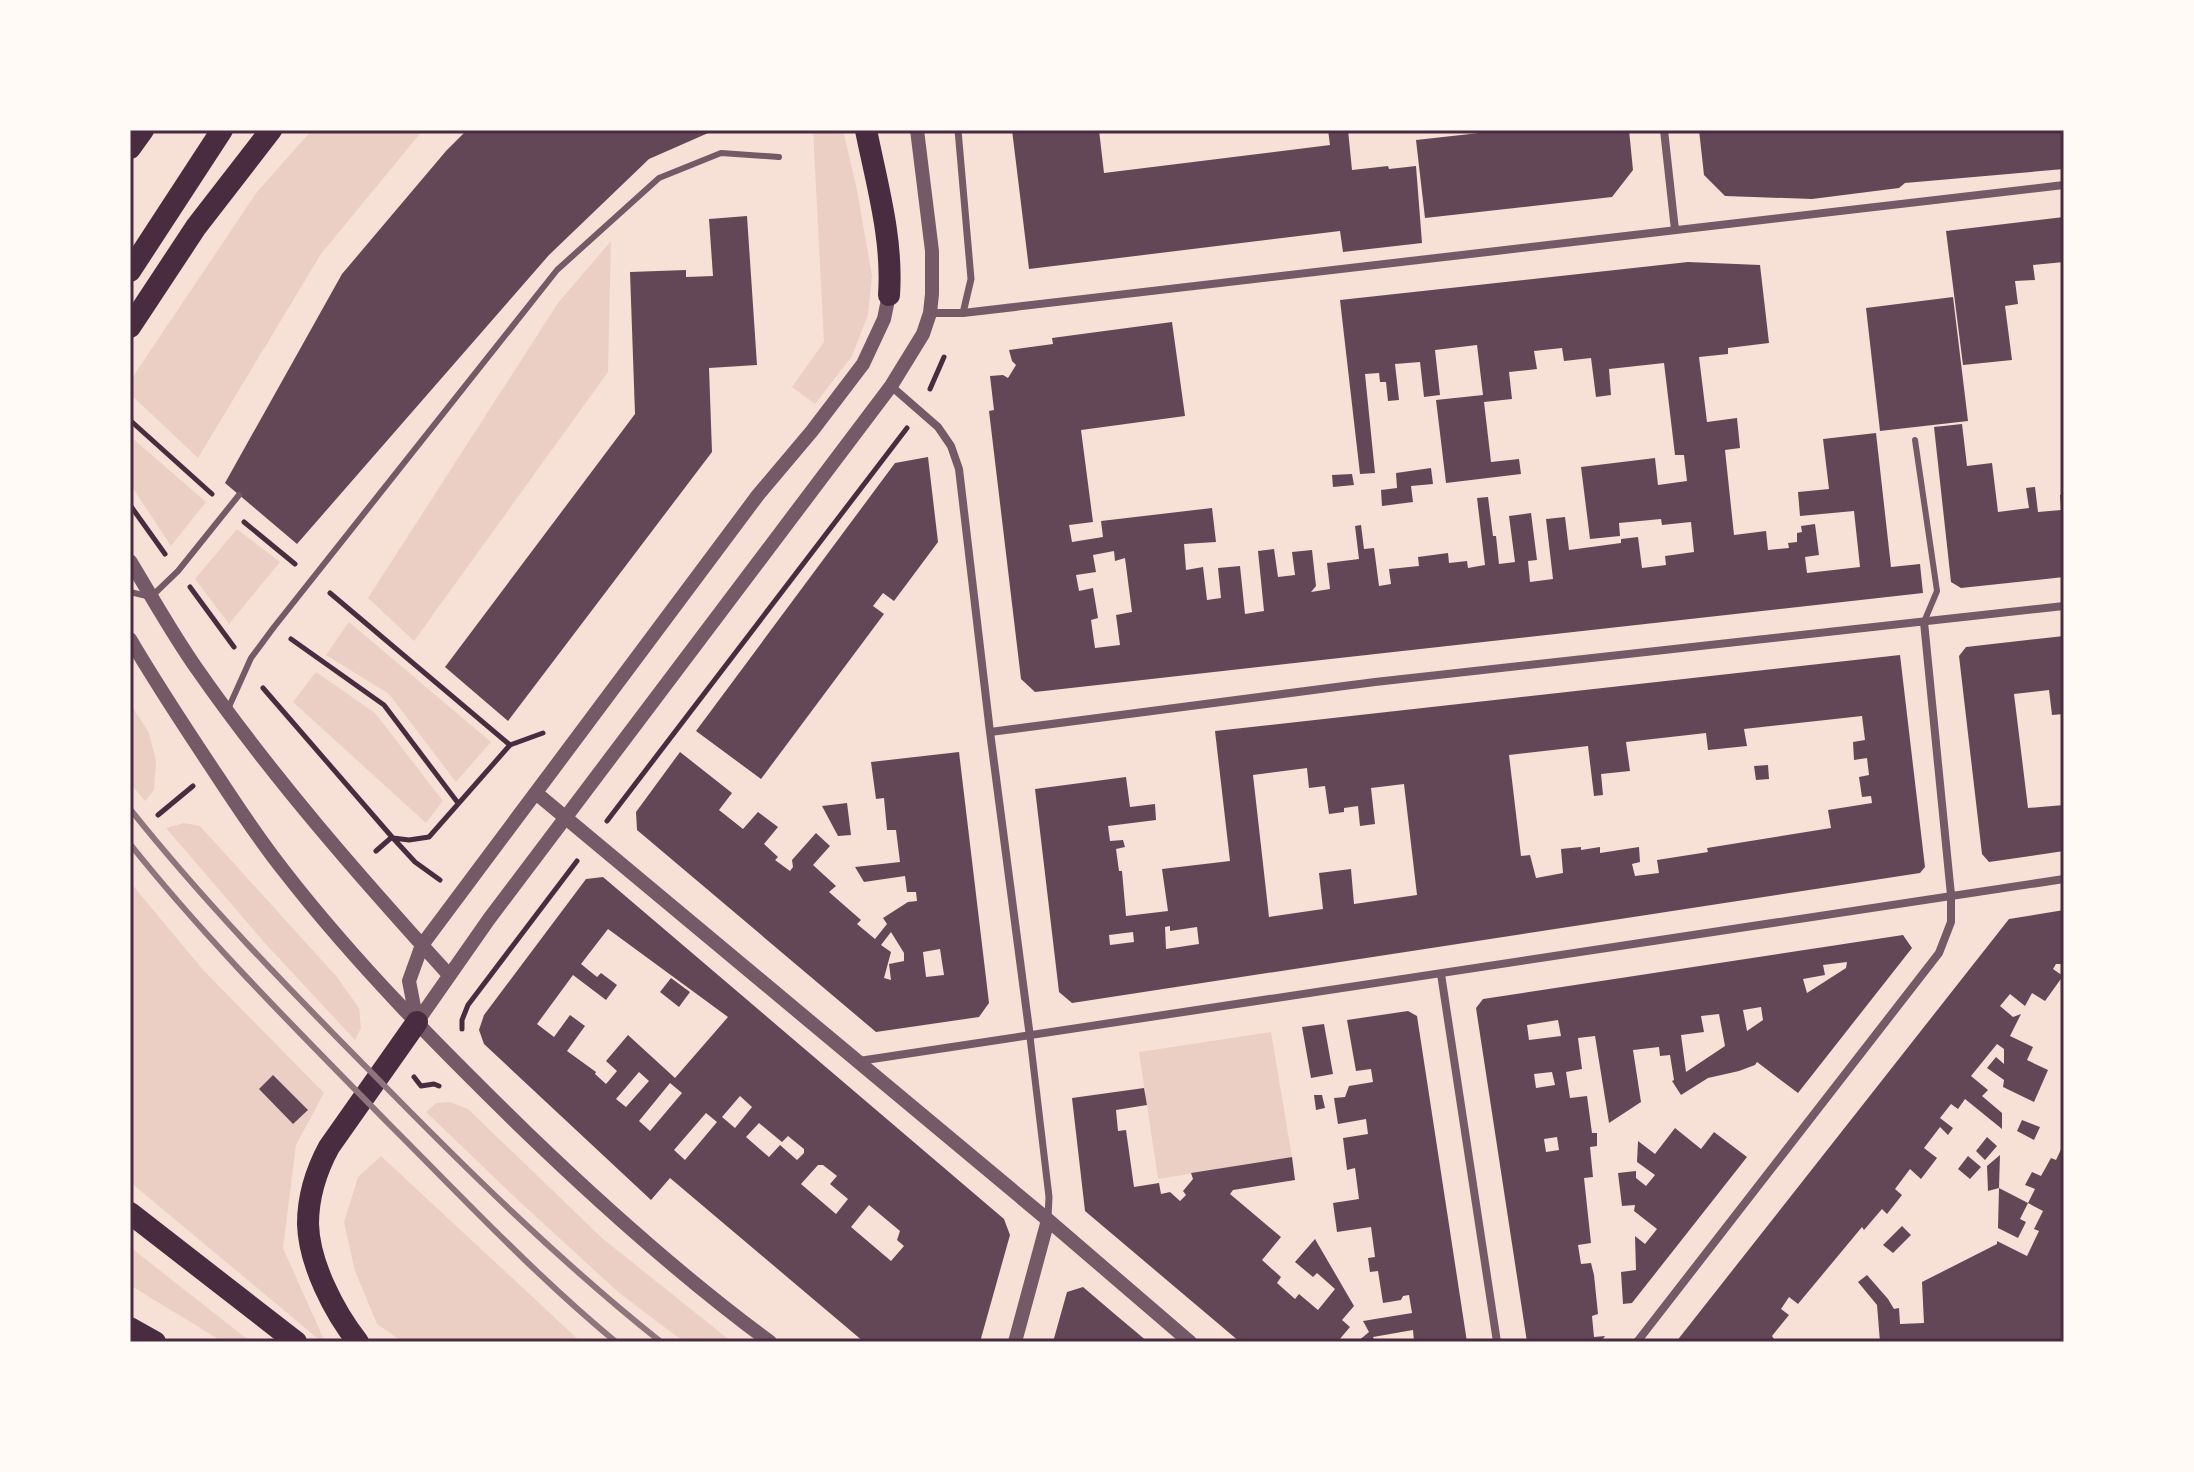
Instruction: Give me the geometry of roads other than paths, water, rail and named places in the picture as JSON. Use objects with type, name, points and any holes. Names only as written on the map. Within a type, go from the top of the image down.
[{"type":"highway","points":[[130,139],[134,130]]},
{"type":"highway","points":[[130,148],[143,130]]},
{"type":"highway","points":[[130,271],[222,130]]},
{"type":"highway","points":[[130,327],[196,227],[271,130]]},
{"type":"highway","points":[[866,130],[886,229],[891,267],[889,295]]},
{"type":"highway","points":[[358,1342],[327,1291],[318,1269],[308,1226],[312,1188],[329,1147],[417,1022]]},
{"type":"highway","points":[[130,1213],[296,1342]]},
{"type":"highway","points":[[130,1328],[155,1342]]},
{"type":"street","points":[[417,1022],[565,818],[891,386],[923,334],[930,313],[933,271],[917,130]]},
{"type":"street","points":[[958,130],[971,279],[963,313]]},
{"type":"street","points":[[1664,130],[1675,230]]},
{"type":"street","points":[[930,313],[963,313],[2064,185]]},
{"type":"street","points":[[417,1022],[409,981],[422,945],[758,495],[863,364],[884,319],[889,295]]},
{"type":"street","points":[[891,386],[938,427],[951,446],[959,469],[1049,1197],[1048,1220],[1015,1342]]},
{"type":"street","points":[[130,561],[196,667],[227,710],[315,824],[449,975]]},
{"type":"street","points":[[990,732],[1375,682],[2064,606]]},
{"type":"street","points":[[1637,1342],[1939,953],[1951,922],[1951,895],[1924,622]]},
{"type":"street","points":[[130,639],[183,726],[283,870],[337,935],[450,1058],[624,1224],[689,1280],[770,1342]]},
{"type":"street","points":[[536,793],[1190,1342]]},
{"type":"street","points":[[856,1062],[2064,879]]},
{"type":"street","points":[[1441,974],[1497,1342]]},
{"type":"lane","points":[[227,710],[251,658],[274,627],[557,270],[659,178],[721,153],[779,157]]},
{"type":"lane","points":[[1915,440],[1937,591],[1924,622]]},
{"type":"lane","points":[[130,592],[151,597],[178,571],[239,495]]},
{"type":"railway","points":[[130,809],[248,944],[407,1108],[549,1246],[661,1342]]},
{"type":"railway","points":[[130,844],[223,952],[322,1056],[500,1236],[616,1342]]}]
